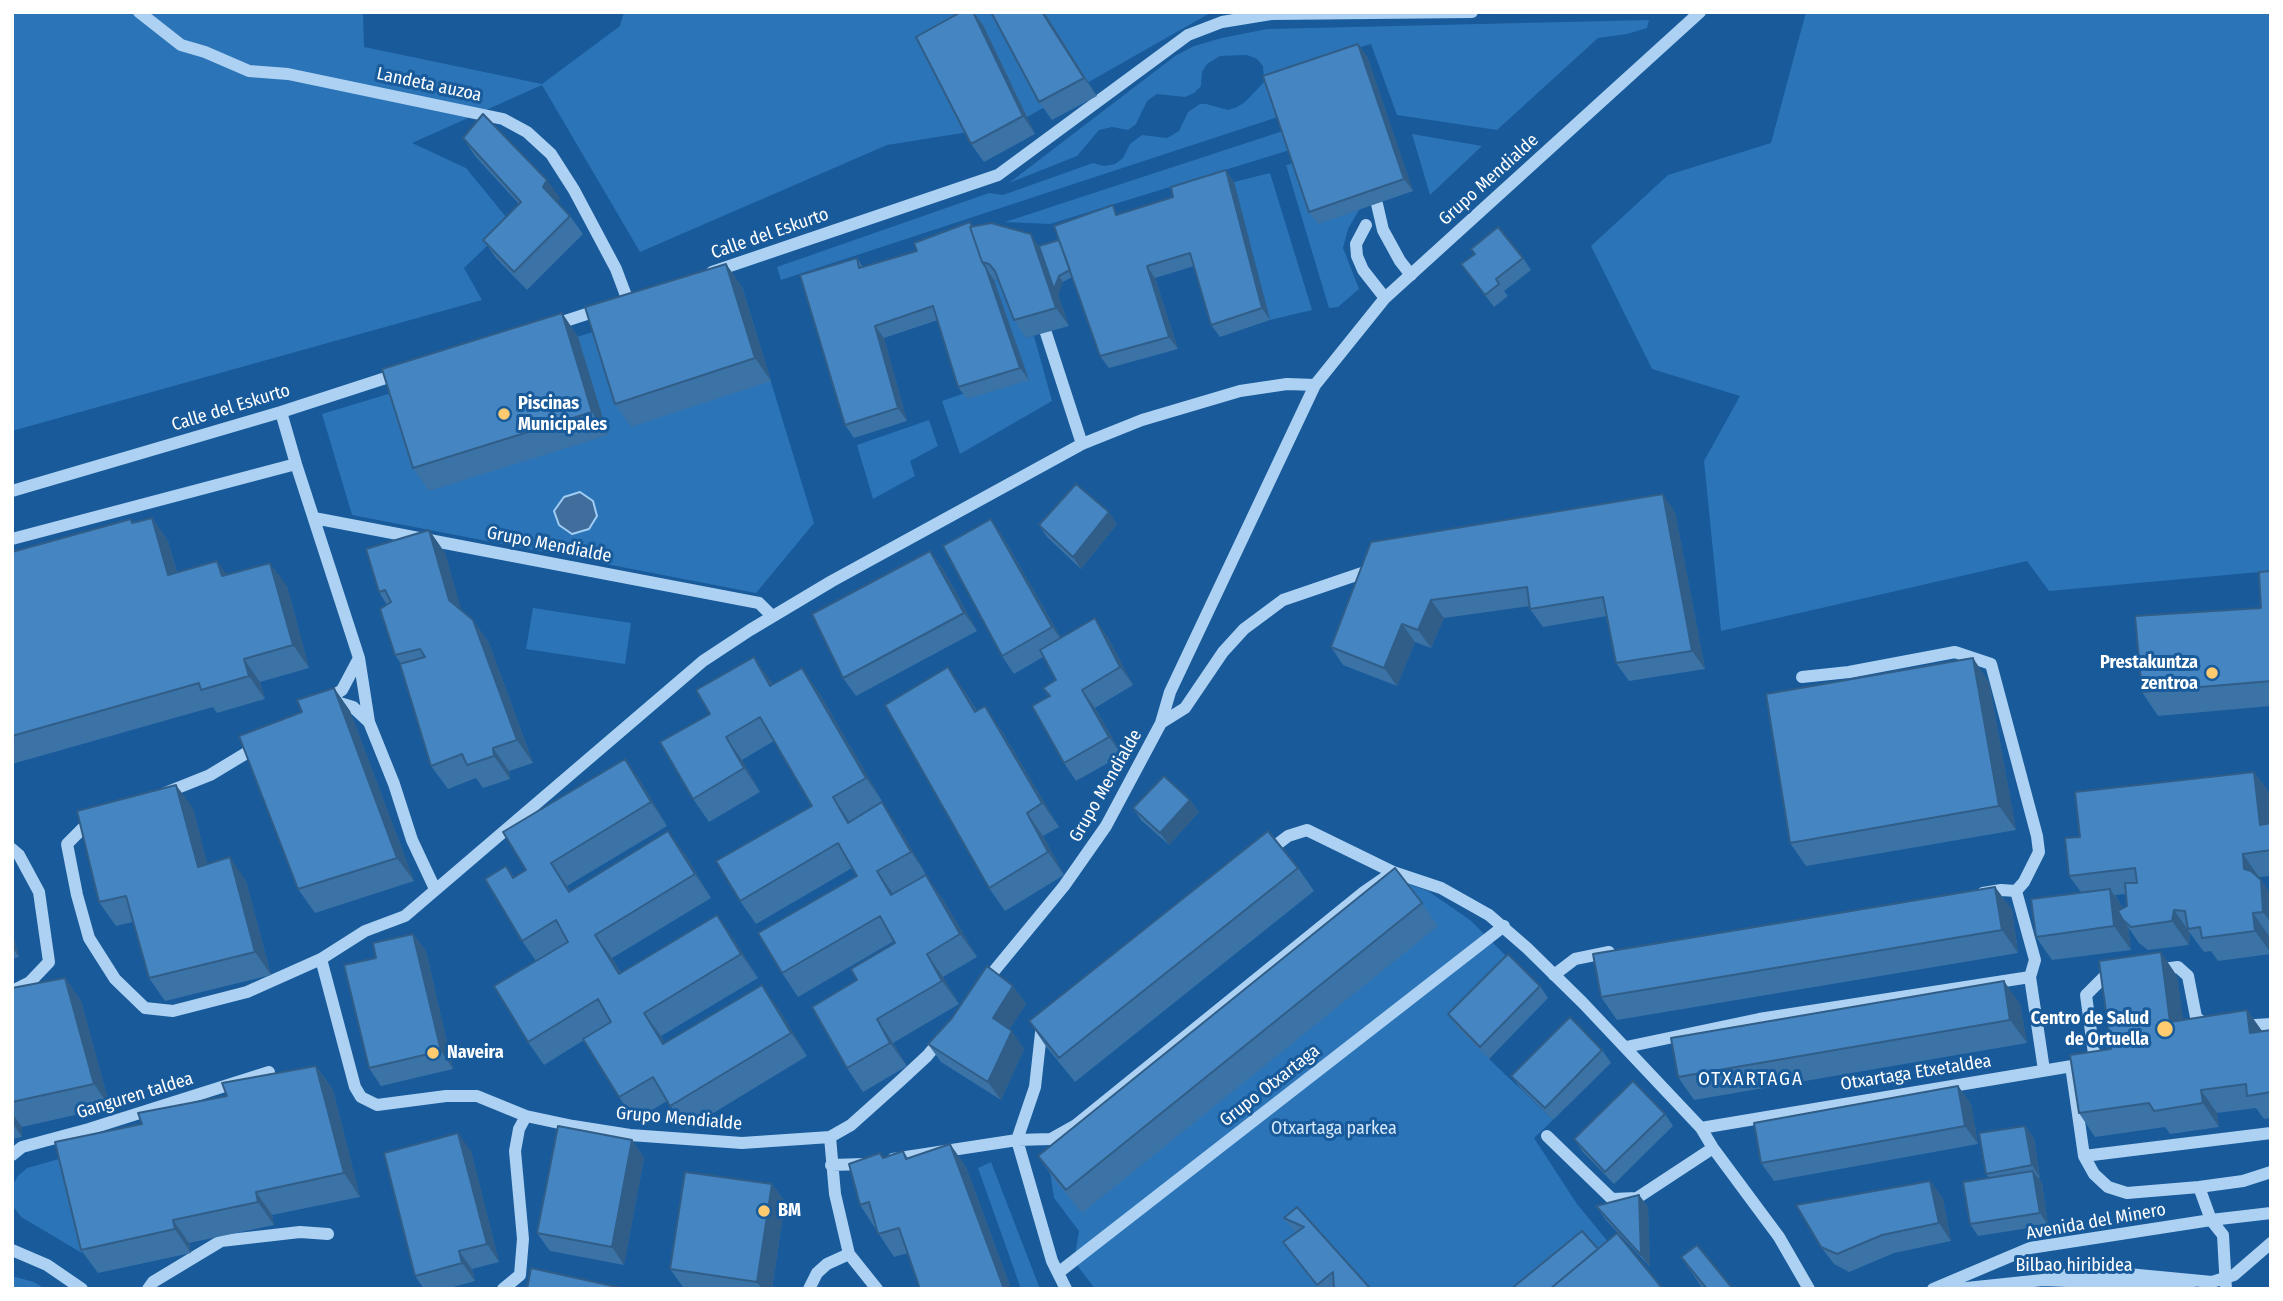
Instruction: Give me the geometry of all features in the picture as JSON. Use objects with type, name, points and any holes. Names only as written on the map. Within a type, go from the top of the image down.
[{"type":"street","name":"Landeta auzoa","points":[[139,12],[181,44],[249,71],[288,74],[503,119],[527,132],[551,154],[634,299],[535,331]]},
{"type":"street","name":"Calle del Eskurto","points":[[703,275],[998,175],[1188,35],[1222,22],[1271,14],[1472,12]]},
{"type":"street","name":"Grupo Mendialde","points":[[974,995],[1098,841],[1161,723],[1170,692],[1315,385],[1385,298],[1700,12]]},
{"type":"street","points":[[1377,204],[1383,230],[1399,261],[1410,275]]},
{"type":"street","points":[[1366,225],[1356,244],[1357,256],[1363,270],[1385,298]]},
{"type":"street","points":[[1046,332],[1082,444]]},
{"type":"street","name":"Calle del Eskurto","points":[[12,491],[281,412],[415,369]]},
{"type":"street","points":[[106,818],[83,828],[67,844],[89,938],[115,979],[145,1008],[173,1011],[247,992],[321,959],[350,938],[405,916],[703,661],[832,581],[1082,444],[1142,420],[1240,391],[1287,384],[1315,385]]},
{"type":"street","points":[[281,412],[359,658],[369,722],[394,784],[412,840],[435,889]]},
{"type":"street","points":[[12,539],[296,464]]},
{"type":"street","name":"Grupo Mendialde","points":[[314,518],[759,603],[772,616]]},
{"type":"street","points":[[1161,723],[1185,708],[1223,652],[1244,629],[1283,600],[1367,571]]},
{"type":"street","points":[[1801,677],[1849,673],[1955,652],[1992,664],[2038,836],[2039,852],[2024,882],[2016,891]]},
{"type":"street","points":[[359,658],[342,690],[322,703],[353,707],[369,722]]},
{"type":"street","points":[[152,798],[210,775],[273,737]]},
{"type":"street","points":[[1260,858],[1288,836],[1307,830],[1393,872],[1441,888],[1504,926],[1626,1047],[1701,1128],[1779,1237],[1810,1289]]},
{"type":"street","points":[[12,849],[19,855],[40,892],[49,962],[30,982],[12,991]]},
{"type":"street","points":[[831,1165],[856,1166],[1017,1140],[1051,1139],[1076,1125],[1364,892],[1393,872]]},
{"type":"street","points":[[1974,894],[2016,891]]},
{"type":"street","points":[[2016,891],[2035,960],[2030,977],[2044,1070]]},
{"type":"street","name":"Grupo Otxartaga","points":[[1058,1273],[1504,926]]},
{"type":"street","points":[[1554,975],[1575,959],[1625,949]]},
{"type":"street","name":"Grupo Mendialde","points":[[321,959],[355,1087],[361,1097],[377,1105],[446,1096],[477,1096],[526,1116],[630,1135],[742,1143],[830,1138]]},
{"type":"street","points":[[2271,1024],[2209,1027],[2196,1017],[2188,976],[2178,967],[2106,975],[2086,995],[2094,1054],[2084,1064],[2071,1066],[2084,1156],[2094,1174],[2108,1187],[2127,1193],[2199,1187],[2243,1181],[2271,1172]]},
{"type":"street","points":[[1626,1047],[1759,1019],[2030,977]]},
{"type":"street","points":[[1063,1016],[1041,1033],[1035,1087],[1017,1140],[1052,1261],[1066,1289]]},
{"type":"street","points":[[877,1289],[849,1254],[831,1165],[830,1138],[851,1125],[899,1082],[927,1056],[950,1028]]},
{"type":"street","name":"Otxartaga Etxetaldea","points":[[1701,1128],[2071,1066]]},
{"type":"street","name":"Ganguren taldea","points":[[12,1156],[22,1147],[89,1129],[269,1072]]},
{"type":"street","points":[[503,1289],[520,1275],[523,1239],[515,1151],[519,1129],[526,1116]]},
{"type":"street","points":[[2084,1156],[2271,1133]]},
{"type":"street","points":[[1547,1136],[1612,1199],[1637,1198],[1713,1148]]},
{"type":"street","points":[[2199,1187],[2211,1220],[2223,1235],[2226,1284]]},
{"type":"street","name":"Avenida del Minero","points":[[1933,1289],[2030,1248],[2271,1213]]},
{"type":"street","points":[[148,1289],[153,1282],[221,1241],[300,1232],[328,1234]]},
{"type":"street","points":[[2226,1284],[2271,1243]]},
{"type":"street","points":[[12,1250],[47,1265],[82,1289]]},
{"type":"street","points":[[808,1289],[817,1273],[827,1264],[849,1254]]},
{"type":"street","points":[[2043,1280],[2086,1270],[2226,1284]]},
{"type":"street","name":"Bilbao hiribidea","points":[[1957,1289],[2043,1280],[2190,1289]]},
{"type":"green space","points":[[12,12],[363,12],[364,47],[542,84],[620,26],[624,12],[1212,12],[1013,125],[887,145],[640,252],[542,85],[412,143],[466,168],[511,223],[464,268],[482,300],[12,431]]},
{"type":"green space","points":[[1806,12],[2271,12],[2271,571],[2049,591],[2027,561],[1721,631],[1704,461],[1740,396],[1652,369],[1591,246],[1668,175],[1771,143]]},
{"type":"green space","points":[[1649,20],[1647,28],[1598,38],[1497,130],[1397,115],[1371,44],[1271,73],[1272,88],[1281,116],[781,280],[777,267],[989,193],[1003,195],[1093,163],[1104,166],[1115,164],[1123,158],[1130,144],[1142,135],[1167,138],[1179,131],[1188,112],[1200,104],[1228,110],[1237,107],[1264,82],[1263,66],[1257,59],[1247,55],[1220,56],[1207,64],[1202,72],[1201,86],[1194,93],[1185,97],[1157,94],[1147,101],[1136,124],[1128,130],[1112,127],[1099,130],[1077,156],[1009,183],[1175,56],[1194,46],[1222,38],[1267,29]]},
{"type":"green space","points":[[1286,130],[1293,149],[1050,224],[1005,222]]},
{"type":"green space","points":[[1412,134],[1482,146],[1430,195]]},
{"type":"green space","points":[[1297,162],[1359,210],[1348,229],[1343,248],[1359,289],[1338,307],[1329,308],[1286,165]]},
{"type":"green space","points":[[1270,173],[1312,310],[1270,320],[1234,182]]},
{"type":"green space","points":[[994,280],[1001,282],[1026,338],[1034,336],[1052,401],[960,454],[942,401],[965,393]]},
{"type":"green space","points":[[742,287],[814,523],[756,593],[352,515],[322,414]]},
{"type":"green space","points":[[929,420],[938,446],[910,461],[915,476],[873,499],[857,445]]},
{"type":"green space","points":[[533,608],[631,623],[625,664],[526,649]]},
{"type":"green space","name":"Otxartaga parkea","points":[[1395,879],[1428,891],[1470,920],[1516,966],[1489,1059],[1553,1120],[1534,1138],[1577,1204],[1614,1249],[1565,1289],[1095,1289],[1074,1261],[1079,1231],[1054,1198],[1047,1151]]},
{"type":"green space","points":[[59,1159],[82,1253],[21,1217],[12,1205],[12,1186],[18,1176],[27,1168]]},
{"type":"green space","points":[[991,1162],[1040,1289],[1021,1289],[978,1168]]},
{"type":"green space","points":[[12,1276],[34,1282],[45,1289],[12,1289]]},
{"type":"shaded area","points":[[580,492],[593,501],[597,516],[589,529],[572,534],[559,525],[554,511],[564,497]]},
{"type":"building","points":[[961,12],[973,12],[1023,116],[971,144],[916,37]]},
{"type":"building","points":[[991,12],[1042,12],[1084,78],[1039,102]]},
{"type":"building","points":[[1358,44],[1404,179],[1309,212],[1263,76]]},
{"type":"building","points":[[483,114],[547,180],[543,187],[570,216],[514,272],[483,240],[521,202],[463,138]]},
{"type":"building","points":[[1226,170],[1262,308],[1211,325],[1190,253],[1147,266],[1169,337],[1100,356],[1054,226],[1113,205],[1116,215],[1173,197],[1171,187]]},
{"type":"building","points":[[970,222],[1020,368],[958,387],[933,306],[875,326],[898,408],[845,425],[800,275],[857,258],[859,268],[917,251],[914,243]]},
{"type":"building","points":[[991,223],[1031,234],[1056,308],[1014,320],[995,271],[989,264],[982,262],[970,227]]},
{"type":"building","points":[[1498,227],[1523,258],[1496,279],[1499,284],[1485,295],[1461,264],[1475,254],[1471,249]]},
{"type":"building","points":[[1059,240],[1070,270],[1059,276],[1054,289],[1039,246]]},
{"type":"building","name":"Piscinas Municipales","points":[[726,264],[755,358],[615,404],[585,307]]},
{"type":"building","name":"Piscinas Municipales","points":[[562,313],[592,412],[413,468],[382,369]]},
{"type":"building","points":[[1076,484],[1109,512],[1073,557],[1039,525]]},
{"type":"building","points":[[1663,494],[1692,651],[1616,663],[1603,597],[1530,609],[1527,587],[1431,600],[1418,630],[1402,624],[1384,668],[1331,647],[1371,542]]},
{"type":"building","points":[[152,518],[168,575],[217,561],[222,576],[270,563],[293,645],[244,659],[249,676],[201,690],[199,683],[12,736],[12,552],[131,519],[132,523]]},
{"type":"building","points":[[991,519],[1052,627],[1002,656],[943,546]]},
{"type":"building","points":[[429,530],[449,600],[473,620],[517,740],[493,748],[494,756],[467,765],[462,754],[431,766],[400,664],[425,657],[420,649],[395,655],[380,609],[391,602],[385,590],[379,592],[366,549]]},
{"type":"building","points":[[930,551],[964,613],[843,678],[812,614]]},
{"type":"building","points":[[2271,571],[2271,681],[2142,692],[2135,616],[2261,608],[2259,572]]},
{"type":"building","points":[[1095,618],[1120,667],[1082,690],[1109,737],[1064,763],[1032,706],[1050,696],[1043,688],[1056,680],[1040,650]]},
{"type":"building","points":[[754,657],[770,686],[802,668],[866,778],[833,797],[848,823],[882,802],[911,852],[877,871],[891,895],[926,875],[960,934],[927,954],[942,981],[877,1019],[890,1043],[847,1068],[812,1007],[857,980],[851,969],[895,943],[880,916],[782,973],[758,933],[857,876],[838,843],[740,901],[716,861],[812,806],[760,717],[726,737],[744,768],[693,799],[660,742],[710,714],[696,690]]},
{"type":"building","points":[[1973,658],[1999,806],[1790,843],[1766,694]]},
{"type":"building","points":[[948,667],[975,712],[985,706],[1042,803],[1027,813],[1048,852],[989,888],[885,705]]},
{"type":"building","points":[[334,688],[397,858],[298,889],[239,736],[302,712],[297,700]]},
{"type":"building","points":[[625,759],[651,802],[551,863],[569,892],[668,831],[695,874],[595,935],[619,974],[717,915],[741,954],[644,1013],[663,1044],[762,985],[791,1033],[670,1106],[653,1077],[619,1097],[583,1039],[611,1022],[598,999],[528,1042],[494,986],[568,942],[556,920],[522,941],[485,879],[506,866],[513,878],[526,870],[503,832]]},
{"type":"building","points":[[2254,772],[2260,825],[2271,823],[2271,850],[2243,854],[2244,869],[2251,871],[2261,880],[2263,912],[2253,913],[2255,931],[2202,938],[2200,927],[2188,929],[2185,911],[2174,910],[2172,921],[2131,927],[2118,911],[2127,906],[2125,883],[2137,883],[2135,868],[2069,876],[2065,838],[2080,837],[2075,792]]},
{"type":"building","points":[[1164,776],[1190,800],[1160,833],[1133,808]]},
{"type":"building","points":[[176,785],[198,867],[230,857],[255,952],[149,978],[126,896],[99,902],[77,811]]},
{"type":"building","points":[[1268,831],[1298,868],[1059,1058],[1029,1021]]},
{"type":"building","points":[[1395,868],[1422,903],[1066,1190],[1038,1156]]},
{"type":"building","points":[[1995,887],[2002,930],[1601,997],[1593,954]]},
{"type":"building","points":[[2110,889],[2114,926],[2036,937],[2031,899]]},
{"type":"building","points":[[413,934],[441,1051],[369,1068],[344,965],[376,958],[373,943]]},
{"type":"building","points":[[2161,952],[2170,1022],[2247,1010],[2250,1033],[2271,1030],[2271,1092],[2247,1096],[2246,1084],[2201,1090],[2203,1103],[2154,1111],[2149,1103],[2079,1113],[2070,1055],[2111,1049],[2099,961]]},
{"type":"building","points":[[1508,954],[1540,986],[1480,1047],[1448,1014]]},
{"type":"building","points":[[987,966],[1013,986],[993,1018],[1012,1031],[988,1082],[928,1044],[952,1018]]},
{"type":"building","points":[[65,978],[94,1084],[12,1102],[12,988]]},
{"type":"building","points":[[2004,981],[2010,1020],[1678,1077],[1671,1038]]},
{"type":"building","points":[[1570,1017],[1602,1050],[1545,1108],[1511,1076]]},
{"type":"building","points":[[316,1066],[344,1173],[256,1192],[258,1202],[173,1220],[175,1229],[81,1250],[55,1142],[142,1124],[138,1113],[227,1096],[222,1083]]},
{"type":"building","points":[[1633,1081],[1665,1114],[1605,1172],[1574,1139]]},
{"type":"building","points":[[1958,1086],[1965,1126],[1761,1163],[1754,1123]]},
{"type":"building","points":[[558,1126],[632,1140],[612,1247],[537,1233]]},
{"type":"building","points":[[2025,1126],[2032,1165],[1986,1174],[1979,1133]]},
{"type":"building","points":[[458,1133],[487,1244],[459,1251],[462,1263],[415,1276],[384,1153]]},
{"type":"building","points":[[950,1144],[1004,1289],[920,1289],[899,1228],[878,1234],[869,1202],[860,1205],[849,1164],[880,1153],[883,1158],[903,1151],[906,1159]]},
{"type":"building","points":[[2033,1171],[2040,1213],[1970,1224],[1963,1182]]},
{"type":"building","points":[[685,1172],[772,1184],[757,1282],[670,1269]]},
{"type":"building","points":[[1930,1181],[1939,1223],[1882,1235],[1837,1254],[1821,1247],[1796,1205]]},
{"type":"building","points":[[1639,1195],[1641,1255],[1596,1206]]},
{"type":"building","points":[[1297,1207],[1369,1287],[1367,1289],[1334,1289],[1333,1272],[1317,1285],[1283,1242],[1304,1227],[1284,1218]]},
{"type":"building","points":[[1582,1231],[1598,1249],[1550,1289],[1511,1289]]},
{"type":"building","points":[[1617,1233],[1663,1289],[1550,1289]]},
{"type":"building","points":[[1697,1245],[1733,1289],[1707,1289],[1681,1257]]},
{"type":"building","points":[[531,1268],[626,1289],[527,1289]]},
{"type":"place","name":"Piscinas Municipales","points":[[504,414]]},
{"type":"place","name":"Prestakuntza zentroa","points":[[2212,673]]},
{"type":"place","name":"Centro de Salud de Ortuella","points":[[2165,1029]]},
{"type":"place","name":"Naveira","points":[[433,1053]]},
{"type":"place","name":"BM","points":[[764,1211]]},
{"type":"district","name":"OTXARTAGA","points":[[1751,1080]]}]
